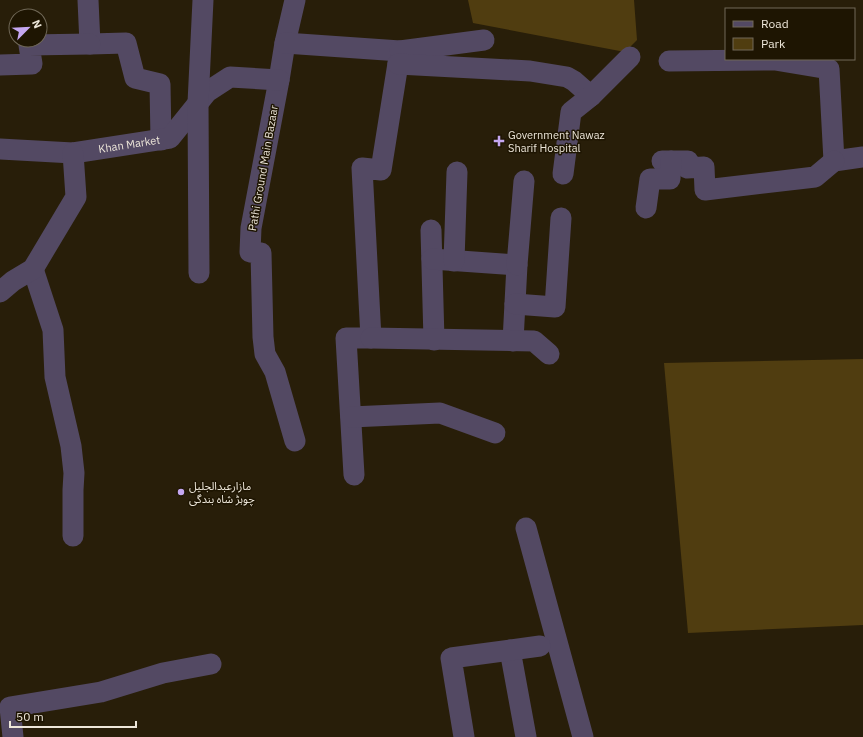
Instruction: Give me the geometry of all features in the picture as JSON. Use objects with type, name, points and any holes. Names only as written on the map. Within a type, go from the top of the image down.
[{"type":"street","points":[[88,0],[90,44]]},
{"type":"street","points":[[199,274],[198,103],[203,0]]},
{"type":"street","name":"Pathi Ground Main Bazaar","points":[[295,0],[285,43],[251,228],[250,252],[261,253],[263,337],[265,354],[275,372],[295,441]]},
{"type":"street","points":[[399,58],[484,40]]},
{"type":"street","points":[[0,65],[32,64],[29,45],[126,43],[135,78],[160,84],[161,140]]},
{"type":"street","points":[[285,43],[399,58],[530,71],[567,77],[574,81],[591,96]]},
{"type":"street","points":[[563,174],[570,112],[591,96],[630,57]]},
{"type":"street","points":[[372,338],[362,168],[381,170],[399,58]]},
{"type":"street","points":[[669,61],[775,60],[829,69],[834,161]]},
{"type":"street","name":"Khan Market","points":[[0,149],[73,153],[170,138],[207,92],[230,77],[279,80]]},
{"type":"street","points":[[0,292],[12,280],[33,269],[76,197],[73,153]]},
{"type":"street","points":[[646,208],[650,180],[670,180],[666,161],[688,161],[688,168],[704,167],[705,190],[815,177],[834,161],[863,157]]},
{"type":"street","points":[[454,261],[457,172]]},
{"type":"street","points":[[514,341],[517,265],[524,181]]},
{"type":"street","points":[[515,304],[555,306],[561,218]]},
{"type":"street","points":[[431,230],[434,340]]},
{"type":"street","points":[[432,260],[517,265]]},
{"type":"street","points":[[33,269],[53,330],[55,377],[71,446],[74,473],[73,536]]},
{"type":"street","points":[[354,475],[346,338],[534,341],[549,354]]},
{"type":"street","points":[[351,417],[440,413],[495,433]]},
{"type":"street","points":[[526,528],[583,737]]},
{"type":"street","points":[[464,737],[451,658],[540,646]]},
{"type":"street","points":[[510,650],[526,737]]},
{"type":"street","points":[[13,737],[10,707],[101,692],[163,673],[211,664]]},
{"type":"green space","points":[[468,0],[634,0],[637,40],[625,52],[473,23]]},
{"type":"green space","points":[[863,359],[863,625],[688,633],[664,363]]},
{"type":"place","name":"Government Nawaz Sharif Hospital","points":[[499,141]]},
{"type":"place","name":"مازارعبدالجلیل چوہڑ شاہ بندگی","points":[[181,492]]}]
